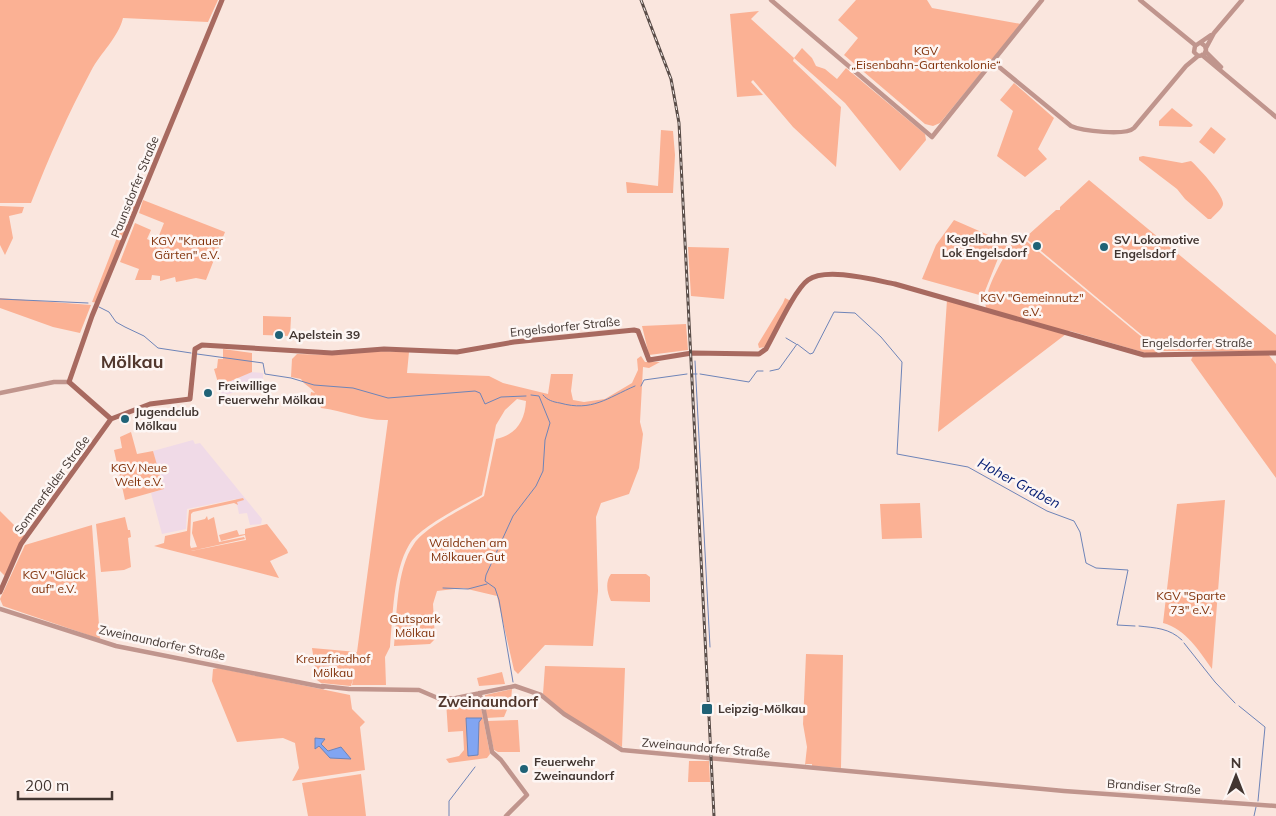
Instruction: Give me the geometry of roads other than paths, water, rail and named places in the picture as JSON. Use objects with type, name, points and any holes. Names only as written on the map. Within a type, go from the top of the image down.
[{"type":"main road","name":"Paunsdorfer Straße","points":[[69,382],[92,316],[222,0]]},
{"type":"main road","name":"Engelsdorfer Straße","points":[[111,419],[150,404],[190,399],[194,353],[198,345],[208,344],[332,354],[384,349],[457,352],[514,342],[636,330],[649,360],[692,354],[759,354],[766,349],[802,286],[812,278],[826,275],[860,277],[895,284],[1144,355],[1276,353]]},
{"type":"main road","points":[[69,382],[111,419]]},
{"type":"main road","name":"Sommerfelder Straße","points":[[0,592],[22,544],[111,419]]},
{"type":"street","points":[[771,0],[932,137],[1042,0]]},
{"type":"street","points":[[1140,0],[1195,45]]},
{"type":"street","points":[[993,62],[1071,126],[1086,130],[1129,132],[1188,64],[1203,53],[1214,33],[1242,0]]},
{"type":"street","points":[[1195,45],[1201,43],[1214,33]]},
{"type":"street","points":[[1201,43],[1203,53]]},
{"type":"street","points":[[1188,64],[1195,45]]},
{"type":"street","points":[[1194,51],[1203,53],[1276,117]]},
{"type":"street","points":[[915,122],[936,132]]},
{"type":"street","points":[[0,393],[56,382],[69,382]]},
{"type":"street","name":"Zweinaundorfer Straße","points":[[0,609],[110,644],[339,689],[418,690],[440,699],[515,686],[536,692],[583,727],[622,750],[1091,793]]},
{"type":"street","points":[[479,693],[491,749],[527,795],[506,816]]},
{"type":"street","name":"Brandiser Straße","points":[[1091,793],[1276,806]]},
{"type":"water","points":[[466,718],[482,718],[479,722],[478,755],[468,756]]},
{"type":"water","points":[[315,738],[325,739],[321,744],[328,751],[341,747],[351,759],[330,758],[319,746],[315,749]]},
{"type":"waterway","points":[[0,299],[88,303]]},
{"type":"waterway","points":[[99,307],[109,312],[116,322],[144,336],[158,348],[191,353]]},
{"type":"waterway","name":"Hoher Graben","points":[[770,371],[779,369],[797,344],[810,354],[813,353],[834,312],[855,313],[881,337],[902,362],[897,454],[968,467],[1047,511],[1074,521],[1080,532],[1086,563],[1096,568],[1128,570],[1117,625],[1135,626]]},
{"type":"waterway","points":[[786,338],[796,344]]},
{"type":"waterway","points":[[197,354],[263,363],[265,374],[291,378],[314,385],[353,388],[388,398],[475,391],[480,393],[485,404],[501,397],[526,396]]},
{"type":"waterway","points":[[695,361],[710,647]]},
{"type":"waterway","name":"Hoher Graben","points":[[700,374],[749,382],[757,371],[763,371]]},
{"type":"waterway","name":"Hoher Graben","points":[[641,386],[644,380],[687,374]]},
{"type":"waterway","name":"Hoher Graben","points":[[543,395],[555,402],[581,406],[599,402],[635,386]]},
{"type":"waterway","points":[[513,682],[499,600],[495,588],[485,581],[513,516],[536,486],[543,471],[545,440],[550,423],[539,396],[531,395]]},
{"type":"waterway","points":[[443,588],[468,589],[487,584]]},
{"type":"waterway","name":"Hoher Graben","points":[[1139,626],[1167,631],[1182,640]]},
{"type":"waterway","name":"Hoher Graben","points":[[1184,643],[1215,682],[1235,703]]},
{"type":"waterway","name":"Hoher Graben","points":[[1239,706],[1265,727],[1258,801]]},
{"type":"waterway","points":[[449,816],[449,801],[475,767]]},
{"type":"waterway","name":"Hoher Graben","points":[[1254,816],[1256,807]]},
{"type":"railway","points":[[641,0],[671,79],[679,123],[714,816]]},
{"type":"place","name":"Kegelbahn SV Lok Engelsdorf","points":[[1037,246]]},
{"type":"place","name":"SV Lokomotive Engelsdorf","points":[[1104,247]]},
{"type":"place","name":"Apelstein 39","points":[[279,335]]},
{"type":"place","name":"Freiwillige Feuerwehr Mölkau","points":[[208,393]]},
{"type":"place","name":"Jugendclub Mölkau","points":[[125,419]]},
{"type":"place","name":"Leipzig-Mölkau","points":[[707,709]]},
{"type":"place","name":"Feuerwehr Zweinaundorf","points":[[524,769]]},
{"type":"district","name":"Mölkau","points":[[132,362]]},
{"type":"district","name":"Zweinaundorf","points":[[488,702]]},
{"type":"park label","name":"KGV „Eisenbahn-Gartenkolonie“","points":[[926,58]]},
{"type":"park label","name":"KGV \"Knauer Gärten\" e.V.","points":[[187,248]]},
{"type":"park label","name":"KGV \"Gemeinnutz\" e.V.","points":[[1032,305]]},
{"type":"park label","name":"KGV Neue Welt e.V.","points":[[139,475]]},
{"type":"park label","name":"Wäldchen am Mölkauer Gut","points":[[468,550]]},
{"type":"park label","name":"KGV \"Glück auf\" e.V.","points":[[54,582]]},
{"type":"park label","name":"KGV \"Sparte 73\" e.V.","points":[[1191,603]]},
{"type":"park label","name":"Gutspark Mölkau","points":[[415,626]]},
{"type":"park label","name":"Kreuzfriedhof Mölkau","points":[[333,666]]}]
